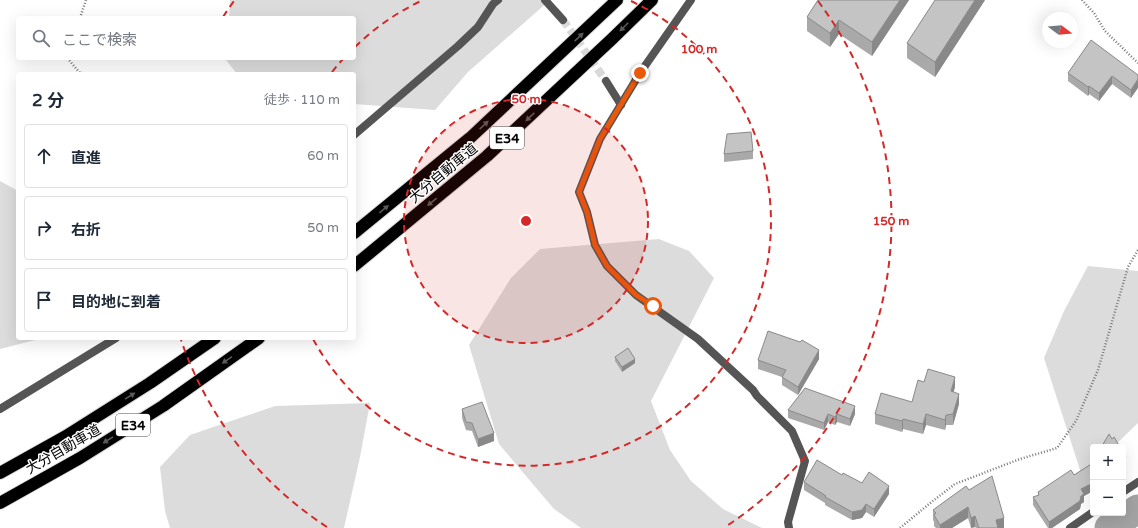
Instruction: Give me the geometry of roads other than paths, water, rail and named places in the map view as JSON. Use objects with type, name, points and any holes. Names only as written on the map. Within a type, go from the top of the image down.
[{"type":"highway","name":"大分自動車道","points":[[356,231],[470,138],[617,0]]},
{"type":"highway","name":"大分自動車道","points":[[356,264],[487,156],[652,0]]},
{"type":"highway","name":"大分自動車道","points":[[0,473],[66,436],[150,383],[212,340]]},
{"type":"highway","name":"大分自動車道","points":[[0,502],[80,458],[163,406],[256,340]]},
{"type":"street","points":[[356,132],[458,46],[478,27],[493,4],[498,0]]},
{"type":"street","points":[[545,0],[563,20]]},
{"type":"street","points":[[691,0],[644,67],[600,139],[579,192],[587,212],[595,245],[607,266],[636,295],[698,339],[753,390],[757,396],[792,431],[805,461],[788,522],[789,528]]},
{"type":"street","points":[[606,81],[621,105]]},
{"type":"street","points":[[0,409],[113,340]]},
{"type":"street","points":[[1126,490],[1138,482]]},
{"type":"street","points":[[1070,528],[1090,514]]},
{"type":"waterway","points":[[1109,528],[1138,509]]},
{"type":"tunnel","points":[[563,20],[606,81]]}]
